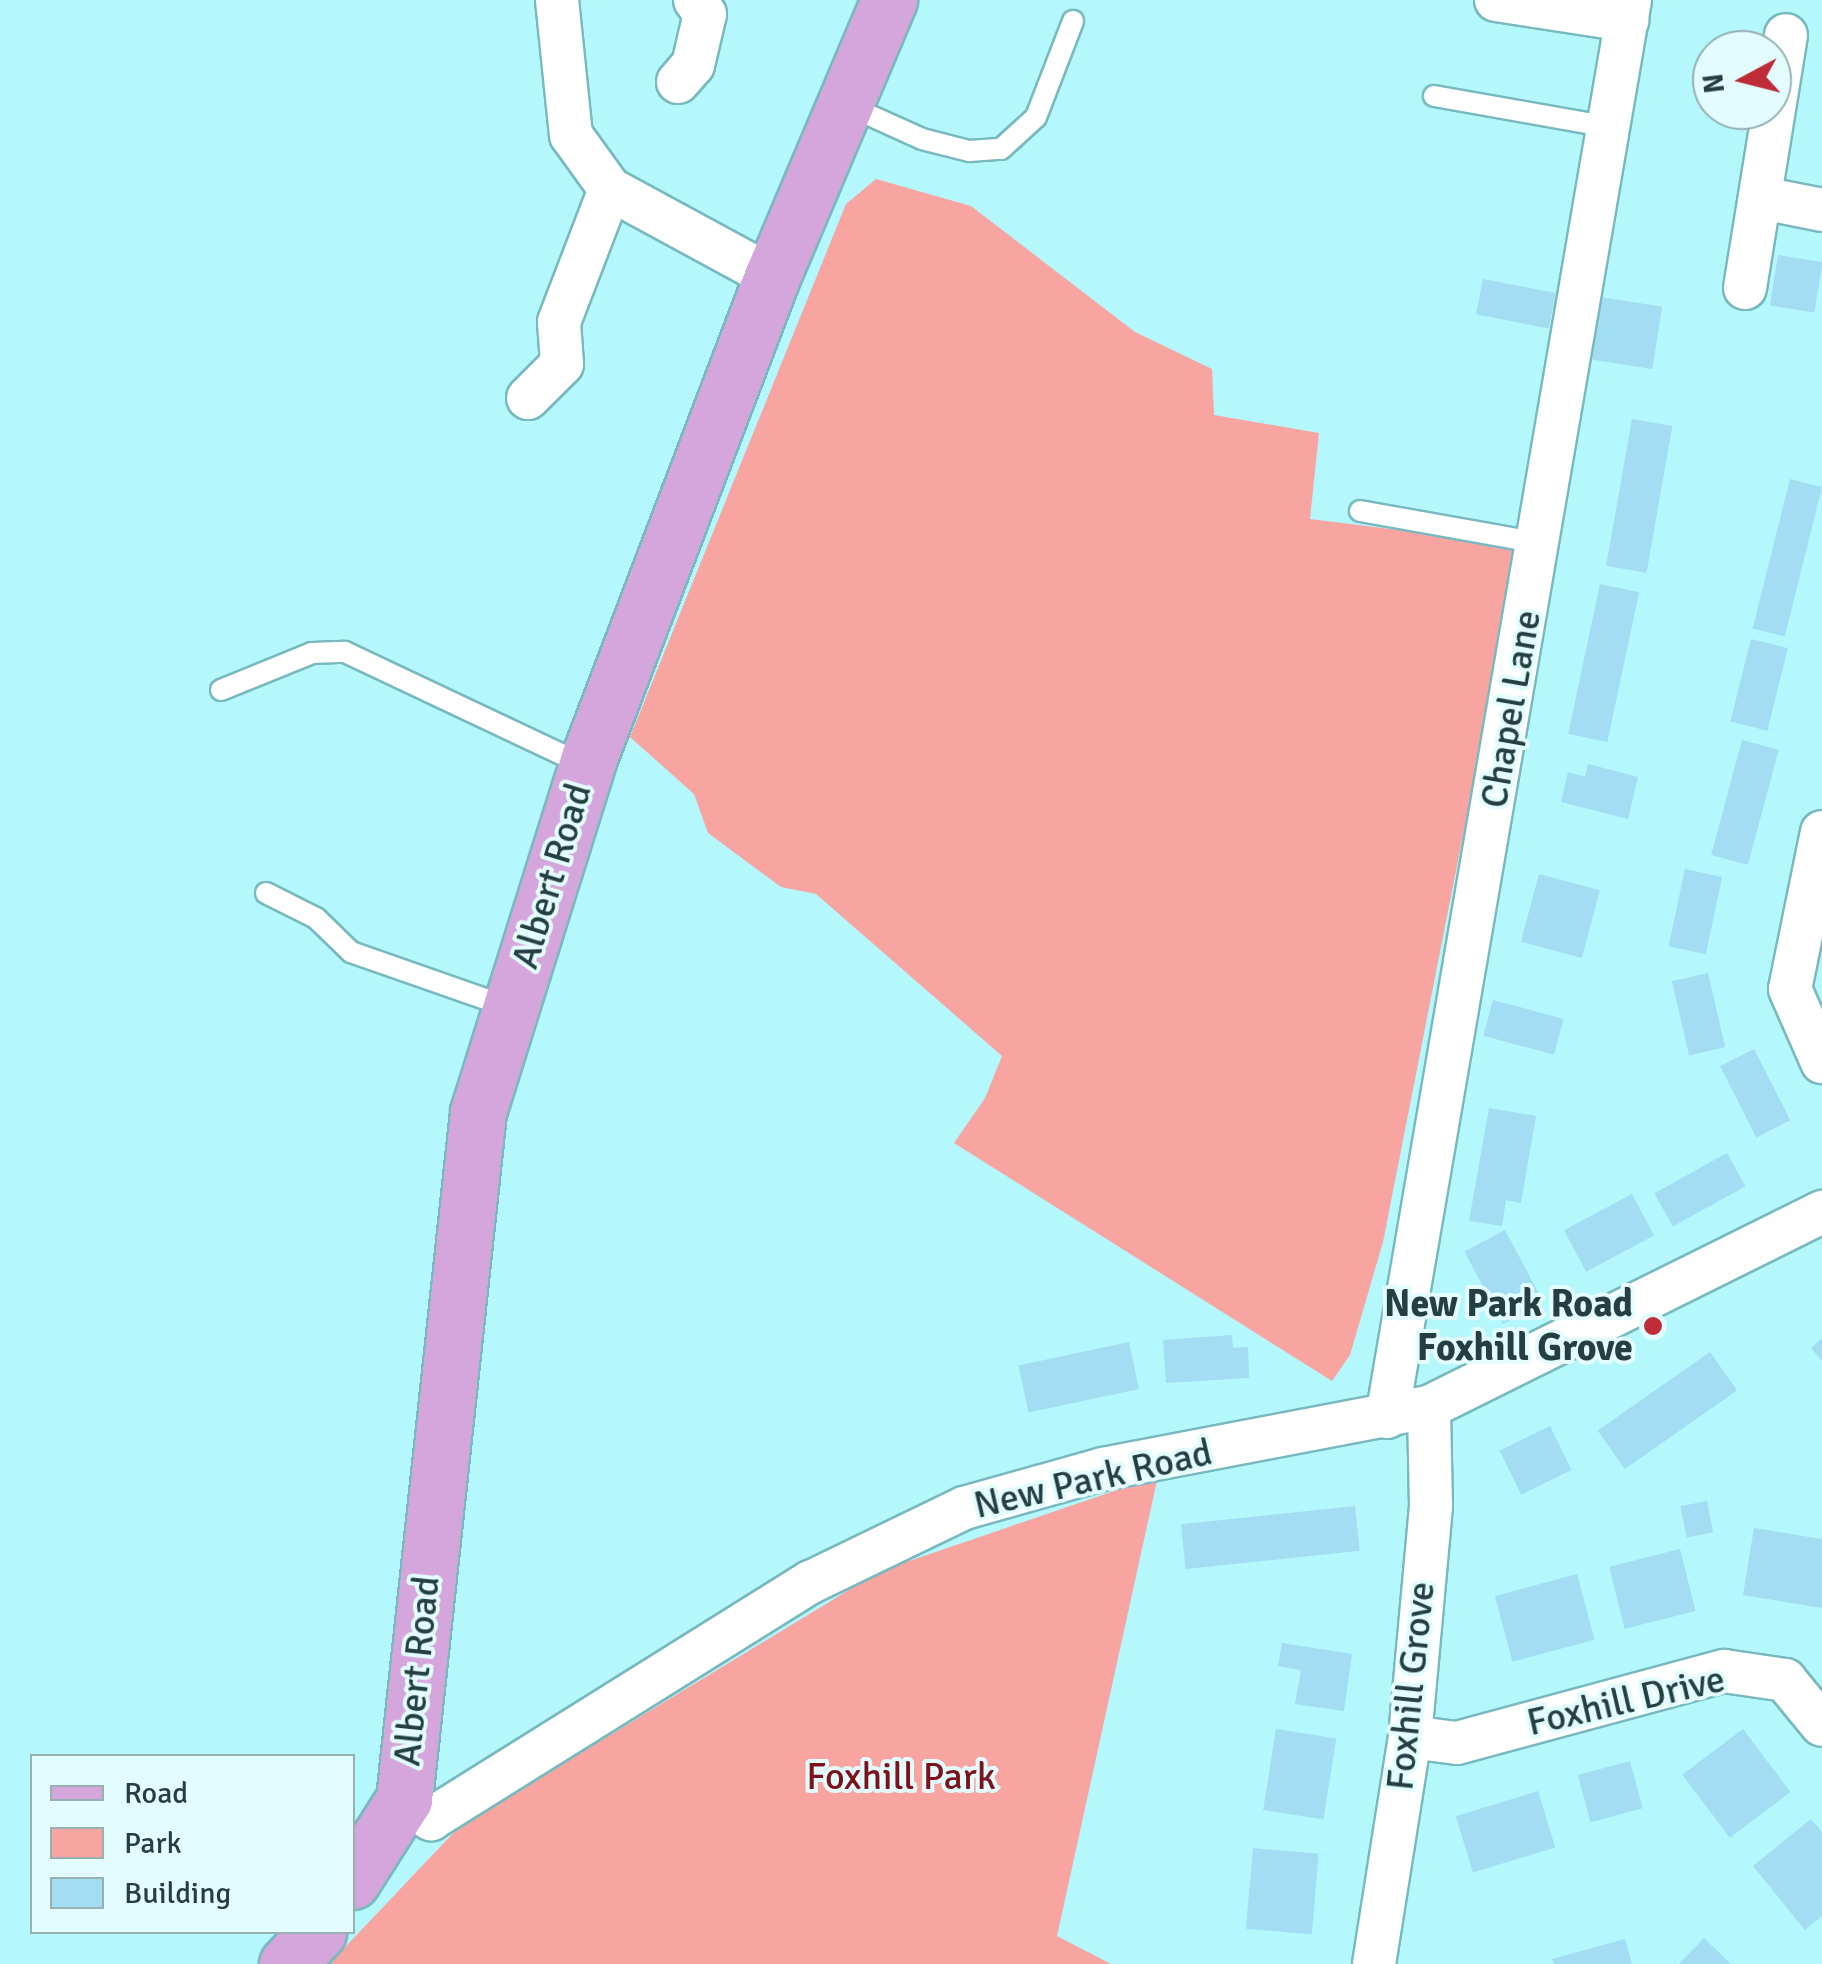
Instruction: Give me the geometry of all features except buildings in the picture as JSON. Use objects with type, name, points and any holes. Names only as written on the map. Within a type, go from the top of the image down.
[{"type":"main road","name":"Albert Road","points":[[404,1799],[478,1112],[586,766],[772,278],[889,0]]},
{"type":"main road","points":[[355,1875],[404,1799]]},
{"type":"main road","points":[[287,1964],[316,1934]]},
{"type":"street","points":[[557,0],[571,135],[610,189],[772,278]]},
{"type":"street","points":[[678,82],[692,65],[705,14],[696,0]]},
{"type":"street","points":[[1496,0],[1628,10]]},
{"type":"street","name":"Chapel Lane","points":[[1387,1417],[1540,544],[1628,10]]},
{"type":"street","points":[[1746,288],[1772,130]]},
{"type":"street","points":[[528,398],[562,364],[559,322],[610,189]]},
{"type":"street","points":[[1762,198],[1822,210]]},
{"type":"street","points":[[1822,832],[1790,990],[1822,1062]]},
{"type":"street","name":"New Park Road","points":[[404,1799],[431,1819],[811,1582],[964,1508],[1102,1469],[1429,1407],[1822,1212]]},
{"type":"street","name":"Foxhill Grove","points":[[1374,1964],[1410,1737],[1431,1506],[1429,1407]]},
{"type":"street","name":"Foxhill Drive","points":[[1410,1737],[1457,1743],[1724,1671],[1785,1680],[1822,1726]]},
{"type":"lane","points":[[847,106],[922,139],[969,151],[1002,149],[1036,117],[1073,21]]},
{"type":"lane","points":[[1434,96],[1610,126]]},
{"type":"lane","points":[[1360,511],[1540,544]]},
{"type":"lane","points":[[220,690],[312,653],[346,652],[586,766]]},
{"type":"lane","points":[[266,893],[316,918],[351,952],[510,1008]]},
{"type":"green space","points":[[876,179],[971,206],[1135,332],[1212,369],[1214,415],[1319,433],[1310,519],[1520,545],[1383,1242],[1350,1355],[1332,1381],[954,1143],[985,1098],[1002,1056],[816,894],[781,887],[708,833],[694,794],[630,737],[846,204]]},
{"type":"green space","name":"Foxhill Park","points":[[1158,1476],[1057,1936],[1111,1964],[329,1964],[460,1826],[880,1571]]},
{"type":"place","name":"New Park Road Foxhill Grove","points":[[1653,1326]]}]
